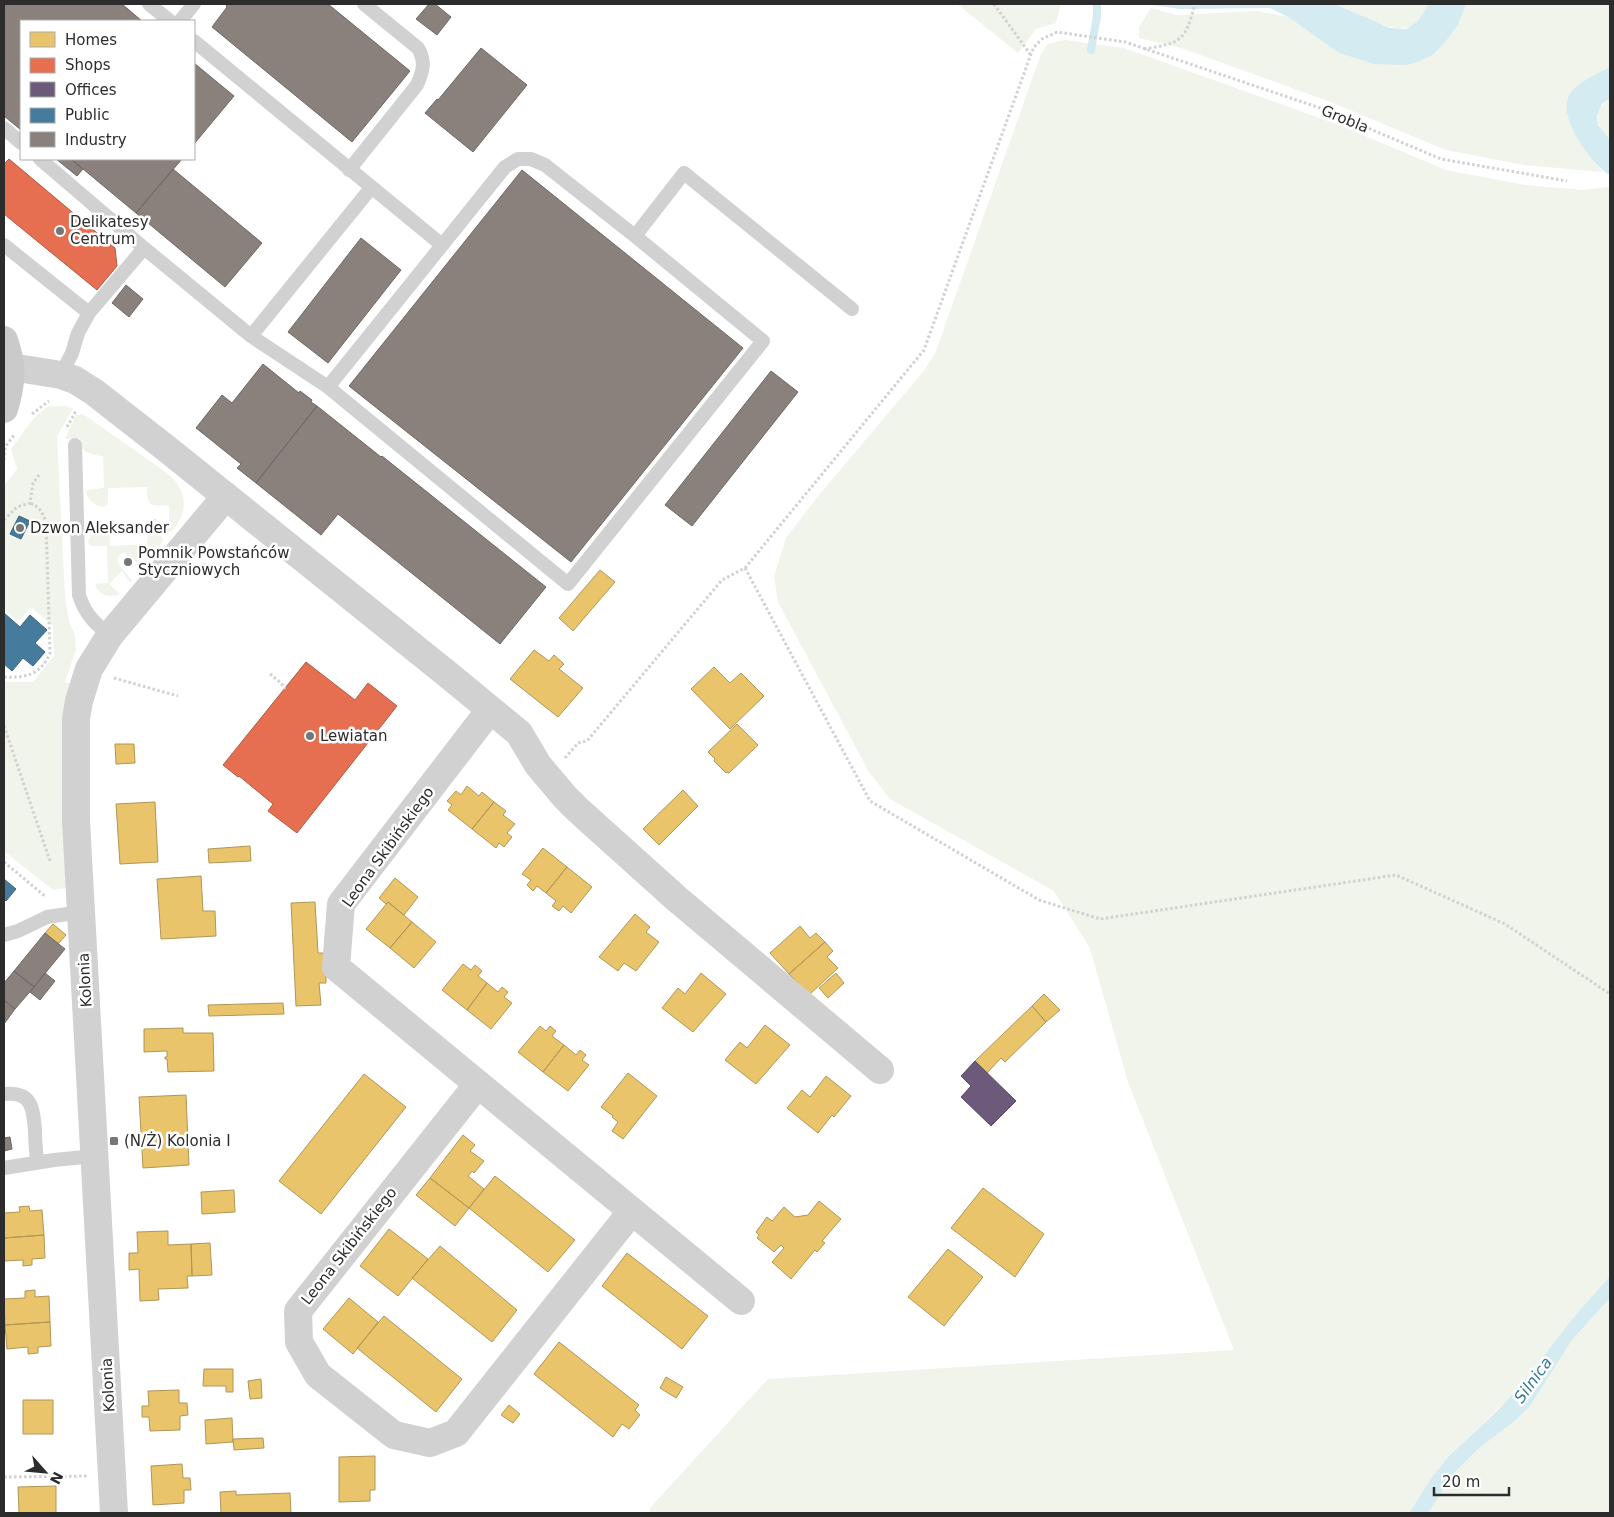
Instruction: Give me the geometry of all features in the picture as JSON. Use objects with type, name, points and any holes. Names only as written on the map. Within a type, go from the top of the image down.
[{"type":"main road","points":[[4,340],[11,367],[10,386],[16,420]]},
{"type":"street","points":[[11,367],[58,388],[75,380],[94,392],[446,673],[519,733],[538,765],[578,810],[670,892],[880,1070]]},
{"type":"street","name":"Kolonia","points":[[114,1513],[76,821],[76,719],[79,701],[89,669],[110,635],[226,496]]},
{"type":"street","name":"Leona Skibińskiego","points":[[490,710],[341,904],[336,967],[741,1301]]},
{"type":"street","name":"Leona Skibińskiego","points":[[478,1084],[298,1311],[299,1342],[318,1375],[394,1435],[430,1443],[456,1433],[632,1211]]},
{"type":"lane","points":[[149,4],[169,20]]},
{"type":"lane","points":[[181,20],[194,4]]},
{"type":"lane","points":[[349,170],[417,85],[423,70],[424,58],[418,48],[364,4]]},
{"type":"lane","points":[[195,42],[442,245]]},
{"type":"lane","points":[[4,128],[20,142]]},
{"type":"lane","points":[[41,160],[251,336],[328,387],[568,584],[763,342],[635,236],[544,165],[531,159],[518,159],[505,167],[328,387]]},
{"type":"lane","points":[[635,236],[684,173],[852,309]]},
{"type":"lane","points":[[251,336],[372,188]]},
{"type":"lane","points":[[4,245],[89,313]]},
{"type":"lane","points":[[58,388],[72,354],[78,333],[89,313],[144,248]]},
{"type":"lane","points":[[75,445],[79,596],[89,617],[110,635]]},
{"type":"lane","points":[[4,935],[18,931],[47,917],[81,912]]},
{"type":"lane","points":[[4,1094],[20,1094],[27,1099],[33,1108],[37,1162]]},
{"type":"lane","points":[[4,1168],[37,1162],[95,1156]]},
{"type":"path","points":[[549,778],[578,743],[587,741],[722,580],[745,568],[924,350],[1031,54],[994,4]]},
{"type":"path","points":[[1143,49],[1174,42],[1183,37],[1188,29],[1195,4]]},
{"type":"path","name":"Grobla","points":[[1031,54],[1034,47],[1042,39],[1057,32],[1125,42],[1323,109],[1441,159],[1567,181]]},
{"type":"path","points":[[4,460],[5,447],[16,420],[33,412],[47,402],[58,388]]},
{"type":"path","points":[[74,405],[78,408]]},
{"type":"path","points":[[30,503],[33,483],[39,475]]},
{"type":"path","points":[[4,520],[17,507],[30,503],[37,506],[46,522],[50,653],[45,664],[37,671],[19,678],[4,677]]},
{"type":"path","points":[[154,519],[153,526],[164,535]]},
{"type":"path","points":[[197,558],[212,571],[222,574]]},
{"type":"path","points":[[745,568],[870,801],[1039,900],[1100,919],[1396,874],[1505,924],[1610,994]]},
{"type":"path","points":[[270,674],[281,683],[284,689]]},
{"type":"path","points":[[105,675],[178,696]]},
{"type":"path","points":[[4,726],[50,862]]},
{"type":"path","points":[[4,1477],[112,1474]]},
{"type":"shaded area","points":[[957,4],[1061,4],[1056,23],[1036,29],[1018,53]]},
{"type":"shaded area","points":[[1335,4],[1429,4],[1419,21],[1410,27],[1400,28],[1378,23]]},
{"type":"shaded area","points":[[1466,4],[1610,4],[1610,67],[1597,75],[1567,115],[1582,145],[1603,172],[1524,165],[1446,150],[1328,101],[1181,48],[1139,38],[1139,27],[1151,8],[1176,15],[1257,11],[1288,17],[1339,53],[1374,64],[1418,62],[1433,55],[1446,41],[1458,25]]},
{"type":"shaded area","points":[[1065,40],[1124,48],[1339,125],[1446,170],[1525,185],[1583,190],[1610,187],[1610,1276],[1573,1318],[1529,1375],[1500,1407],[1449,1456],[1432,1477],[1409,1513],[650,1513],[650,1508],[768,1379],[1234,1350],[1128,1082],[1090,948],[1054,891],[890,799],[869,772],[778,602],[774,576],[786,538],[819,495],[923,372],[935,354],[1041,54],[1048,44]]},
{"type":"shaded area","points":[[1610,98],[1610,140],[1601,130],[1598,114],[1600,108]]},
{"type":"shaded area","points":[[49,406],[66,406],[73,409],[57,436],[65,598],[69,621],[75,636],[76,649],[65,682],[71,684],[69,888],[53,890],[4,851],[4,682],[33,682],[54,656],[53,626],[31,607],[18,622],[4,609],[4,486],[17,469],[11,449],[33,420]]},
{"type":"shaded area","points":[[83,414],[167,473],[174,480],[179,487],[184,501],[178,524],[172,531],[166,532],[158,525],[169,525],[169,506],[151,504],[148,499],[147,487],[108,488],[108,504],[104,507],[90,500],[87,490],[104,488],[103,456],[94,455],[84,450],[80,438],[65,439],[76,415]]},
{"type":"shaded area","points":[[104,527],[109,530],[110,546],[147,544],[150,529],[162,537],[163,541],[155,551],[148,545],[136,558],[145,565],[143,567],[125,553],[120,555],[118,561],[132,580],[130,583],[122,571],[109,584],[120,594],[112,596],[105,595],[99,591],[95,584],[108,583],[107,546],[91,546],[88,542],[92,534]]},
{"type":"shaded area","points":[[1610,1298],[1610,1513],[1428,1513],[1455,1472],[1478,1449],[1516,1420],[1530,1406],[1572,1340]]},
{"type":"water","points":[[1145,4],[1335,4],[1390,28],[1406,29],[1418,21],[1429,4],[1466,4],[1458,25],[1433,55],[1406,65],[1374,64],[1339,53],[1288,17],[1270,8],[1180,9]]},
{"type":"water","points":[[1610,67],[1610,98],[1602,104],[1597,116],[1598,125],[1610,140],[1610,175],[1586,152],[1568,118],[1566,107],[1568,98],[1575,88]]},
{"type":"water","name":"Silnica","points":[[1610,1276],[1610,1298],[1572,1340],[1530,1406],[1516,1420],[1478,1449],[1455,1472],[1428,1513],[1409,1513],[1432,1477],[1449,1456],[1498,1410]]},
{"type":"building: Homes","points":[[600,570],[615,582],[573,631],[559,618]]},
{"type":"building: Homes","points":[[534,650],[549,661],[554,655],[564,664],[559,669],[583,688],[558,717],[510,679]]},
{"type":"building: Homes","points":[[714,667],[730,683],[741,673],[764,696],[730,729],[691,689]]},
{"type":"building: Homes","points":[[737,724],[758,745],[729,773],[726,773],[708,752]]},
{"type":"building: Homes","points":[[115,744],[134,744],[135,763],[116,764]]},
{"type":"building: Homes","points":[[467,786],[479,796],[482,792],[494,802],[472,829],[448,810],[452,805],[447,801],[456,791],[461,795]]},
{"type":"building: Homes","points":[[683,790],[698,806],[659,845],[643,829]]},
{"type":"building: Homes","points":[[155,802],[158,862],[120,864],[116,804]]},
{"type":"building: Homes","points":[[494,802],[506,811],[503,815],[515,824],[507,833],[512,837],[504,847],[499,843],[496,848],[472,829]]},
{"type":"building: Homes","points":[[250,846],[251,861],[209,863],[208,849]]},
{"type":"building: Homes","points":[[543,848],[567,867],[546,893],[537,886],[533,891],[527,885],[531,880],[522,874]]},
{"type":"building: Homes","points":[[567,867],[592,887],[571,913],[563,906],[559,911],[552,906],[556,901],[546,893]]},
{"type":"building: Homes","points":[[201,876],[203,911],[215,911],[216,936],[161,939],[157,879]]},
{"type":"building: Homes","points":[[395,878],[418,897],[404,915],[388,902],[386,904],[379,898]]},
{"type":"building: Homes","points":[[315,902],[318,953],[326,953],[326,983],[319,983],[321,1005],[296,1006],[291,903]]},
{"type":"building: Homes","points":[[388,902],[412,922],[390,948],[366,929]]},
{"type":"building: Homes","points":[[635,914],[650,927],[646,932],[659,942],[636,971],[624,963],[618,971],[599,957]]},
{"type":"building: Homes","points":[[412,922],[436,942],[414,968],[390,948]]},
{"type":"building: Homes","points":[[53,924],[66,935],[58,944],[45,933]]},
{"type":"building: Homes","points":[[800,926],[810,938],[816,933],[825,942],[789,974],[770,953]]},
{"type":"building: Homes","points":[[825,942],[833,951],[827,957],[838,968],[809,995],[789,974]]},
{"type":"building: Homes","points":[[463,964],[471,970],[475,965],[482,971],[478,976],[487,983],[467,1010],[442,990]]},
{"type":"building: Homes","points":[[701,973],[726,994],[693,1032],[662,1008],[678,988],[685,994]]},
{"type":"building: Homes","points":[[836,973],[844,983],[828,998],[819,988]]},
{"type":"building: Homes","points":[[487,983],[498,992],[502,987],[508,992],[504,997],[512,1003],[491,1029],[467,1010]]},
{"type":"building: Homes","points":[[1044,994],[1060,1010],[1046,1022],[1032,1006]]},
{"type":"building: Homes","points":[[283,1003],[284,1014],[209,1016],[208,1005]]},
{"type":"building: Homes","points":[[1032,1006],[1046,1022],[1005,1062],[1001,1058],[987,1073],[975,1061]]},
{"type":"building: Homes","points":[[765,1025],[790,1045],[756,1084],[725,1060],[740,1042],[747,1048]]},
{"type":"building: Homes","points":[[540,1026],[546,1031],[550,1026],[556,1031],[552,1036],[564,1045],[543,1072],[518,1052]]},
{"type":"building: Homes","points":[[183,1028],[183,1033],[213,1033],[214,1071],[168,1072],[167,1059],[165,1059],[167,1051],[144,1052],[144,1029]]},
{"type":"building: Homes","points":[[564,1045],[576,1055],[580,1050],[586,1055],[582,1060],[589,1065],[568,1091],[543,1072]]},
{"type":"building: Homes","points":[[628,1073],[657,1096],[623,1139],[612,1131],[618,1122],[601,1107]]},
{"type":"building: Homes","points":[[364,1074],[406,1107],[321,1214],[279,1181]]},
{"type":"building: Homes","points":[[826,1076],[851,1096],[834,1117],[832,1115],[818,1133],[787,1108],[802,1090],[810,1097]]},
{"type":"building: Homes","points":[[186,1095],[189,1165],[143,1168],[139,1097]]},
{"type":"building: Homes","points":[[463,1135],[475,1145],[470,1151],[484,1161],[474,1173],[472,1171],[468,1176],[484,1189],[469,1208],[430,1178]]},
{"type":"building: Homes","points":[[495,1176],[575,1240],[548,1272],[469,1208]]},
{"type":"building: Homes","points":[[430,1178],[469,1208],[455,1226],[416,1195]]},
{"type":"building: Homes","points":[[983,1188],[1044,1234],[1015,1277],[951,1228]]},
{"type":"building: Homes","points":[[234,1190],[235,1212],[202,1214],[201,1192]]},
{"type":"building: Homes","points":[[819,1201],[841,1219],[822,1241],[825,1243],[817,1252],[815,1250],[791,1279],[772,1262],[784,1248],[781,1245],[774,1252],[757,1238],[759,1235],[756,1232],[767,1217],[772,1221],[784,1207],[795,1217],[808,1215]]},
{"type":"building: Homes","points":[[29,1206],[30,1211],[42,1210],[44,1235],[4,1238],[4,1213],[20,1212],[19,1207]]},
{"type":"building: Homes","points":[[389,1229],[428,1259],[398,1296],[360,1266]]},
{"type":"building: Homes","points":[[168,1231],[168,1245],[191,1244],[192,1276],[187,1276],[188,1288],[158,1289],[159,1300],[140,1301],[139,1269],[129,1270],[129,1253],[138,1253],[137,1232]]},
{"type":"building: Homes","points":[[44,1235],[45,1258],[32,1259],[32,1265],[23,1266],[23,1260],[4,1261],[4,1238]]},
{"type":"building: Homes","points":[[210,1243],[212,1275],[192,1276],[191,1244]]},
{"type":"building: Homes","points":[[440,1246],[517,1310],[492,1342],[412,1278]]},
{"type":"building: Homes","points":[[948,1249],[983,1277],[944,1326],[908,1297]]},
{"type":"building: Homes","points":[[627,1253],[708,1316],[682,1349],[602,1286]]},
{"type":"building: Homes","points":[[35,1290],[35,1297],[49,1296],[50,1322],[5,1325],[4,1299],[25,1298],[25,1291]]},
{"type":"building: Homes","points":[[349,1298],[378,1322],[353,1354],[323,1329]]},
{"type":"building: Homes","points":[[384,1316],[462,1379],[436,1412],[357,1348]]},
{"type":"building: Homes","points":[[50,1322],[51,1346],[38,1347],[38,1353],[28,1354],[28,1347],[7,1349],[5,1325]]},
{"type":"building: Homes","points":[[559,1342],[639,1405],[635,1410],[640,1415],[629,1429],[622,1424],[613,1437],[534,1374]]},
{"type":"building: Homes","points":[[204,1369],[233,1369],[233,1392],[226,1392],[226,1386],[203,1386]]},
{"type":"building: Homes","points":[[666,1377],[683,1387],[676,1398],[660,1388]]},
{"type":"building: Homes","points":[[261,1379],[262,1398],[250,1399],[248,1381]]},
{"type":"building: Homes","points":[[179,1390],[179,1403],[187,1403],[188,1415],[180,1416],[180,1430],[150,1431],[149,1417],[142,1417],[142,1406],[149,1406],[148,1391]]},
{"type":"building: Homes","points":[[23,1400],[53,1400],[53,1434],[23,1434]]},
{"type":"building: Homes","points":[[509,1405],[520,1414],[513,1423],[501,1415]]},
{"type":"building: Homes","points":[[232,1418],[233,1442],[206,1444],[205,1420]]},
{"type":"building: Homes","points":[[263,1438],[264,1448],[234,1450],[233,1439]]},
{"type":"building: Homes","points":[[375,1456],[375,1490],[370,1490],[370,1501],[339,1502],[339,1457]]},
{"type":"building: Homes","points":[[182,1464],[183,1478],[190,1478],[191,1490],[184,1490],[184,1503],[153,1505],[151,1466]]},
{"type":"building: Homes","points":[[56,1486],[56,1513],[19,1513],[18,1487]]},
{"type":"building: Homes","points":[[236,1491],[236,1495],[290,1493],[291,1513],[221,1513],[220,1492]]},
{"type":"building: Shops","name":"Delikatesy Centrum","points":[[9,159],[115,248],[117,266],[97,290],[4,214],[4,164]]},
{"type":"building: Shops","name":"Lewiatan","points":[[306,662],[355,700],[368,683],[397,706],[297,833],[268,811],[273,804],[223,765]]},
{"type":"building: Offices","points":[[975,1061],[1016,1101],[991,1126],[961,1097],[971,1086],[961,1076]]},
{"type":"building: Public","name":"Dzwon Aleksander","points":[[19,516],[30,521],[21,539],[10,534]]},
{"type":"building: Public","points":[[4,613],[20,627],[30,615],[47,630],[35,643],[45,652],[33,666],[23,658],[12,671],[4,664]]},
{"type":"building: Public","points":[[4,879],[16,889],[6,901],[4,898]]},
{"type":"building: Industry","points":[[4,4],[122,4],[141,20],[20,20],[20,129],[4,116]]},
{"type":"building: Industry","points":[[228,4],[328,4],[410,71],[352,142],[212,27]]},
{"type":"building: Industry","points":[[429,4],[435,4],[451,17],[437,35],[416,19]]},
{"type":"building: Industry","points":[[481,48],[527,85],[473,152],[425,113]]},
{"type":"building: Industry","points":[[195,64],[234,96],[195,143]]},
{"type":"building: Industry","points":[[57,160],[72,160],[83,169],[77,176]]},
{"type":"building: Industry","points":[[72,160],[181,160],[136,213]]},
{"type":"building: Industry","points":[[173,169],[262,243],[225,287],[136,213]]},
{"type":"building: Industry","points":[[522,170],[743,348],[571,562],[349,386]]},
{"type":"building: Industry","points":[[361,238],[401,270],[328,363],[288,332]]},
{"type":"building: Industry","points":[[126,285],[143,299],[129,317],[112,303]]},
{"type":"building: Industry","points":[[263,364],[299,393],[300,391],[312,400],[311,402],[317,406],[256,483],[237,468],[241,464],[196,428],[222,395],[232,403]]},
{"type":"building: Industry","points":[[771,371],[798,392],[692,526],[665,505]]},
{"type":"building: Industry","points":[[317,406],[546,587],[500,644],[338,514],[321,535],[256,483]]},
{"type":"building: Industry","points":[[45,933],[65,949],[34,987],[14,971]]},
{"type":"building: Industry","points":[[14,971],[34,987],[15,1009],[4,1000],[4,983]]},
{"type":"building: Industry","points":[[45,973],[55,981],[40,1000],[30,992]]},
{"type":"building: Industry","points":[[4,1000],[15,1009],[4,1024]]},
{"type":"building: Industry","points":[[10,1137],[12,1149],[4,1151],[4,1138]]},
{"type":"waterway","points":[[1091,50],[1097,16],[1097,4]]},
{"type":"place","name":"Delikatesy Centrum","points":[[60,231]]},
{"type":"place","name":"Dzwon Aleksander","points":[[20,528]]},
{"type":"place","name":"Pomnik Powstańców Styczniowych","points":[[128,562]]},
{"type":"place","name":"Lewiatan","points":[[310,736]]},
{"type":"place","name":"(N/Ż) Kolonia I","points":[[114,1141]]}]
